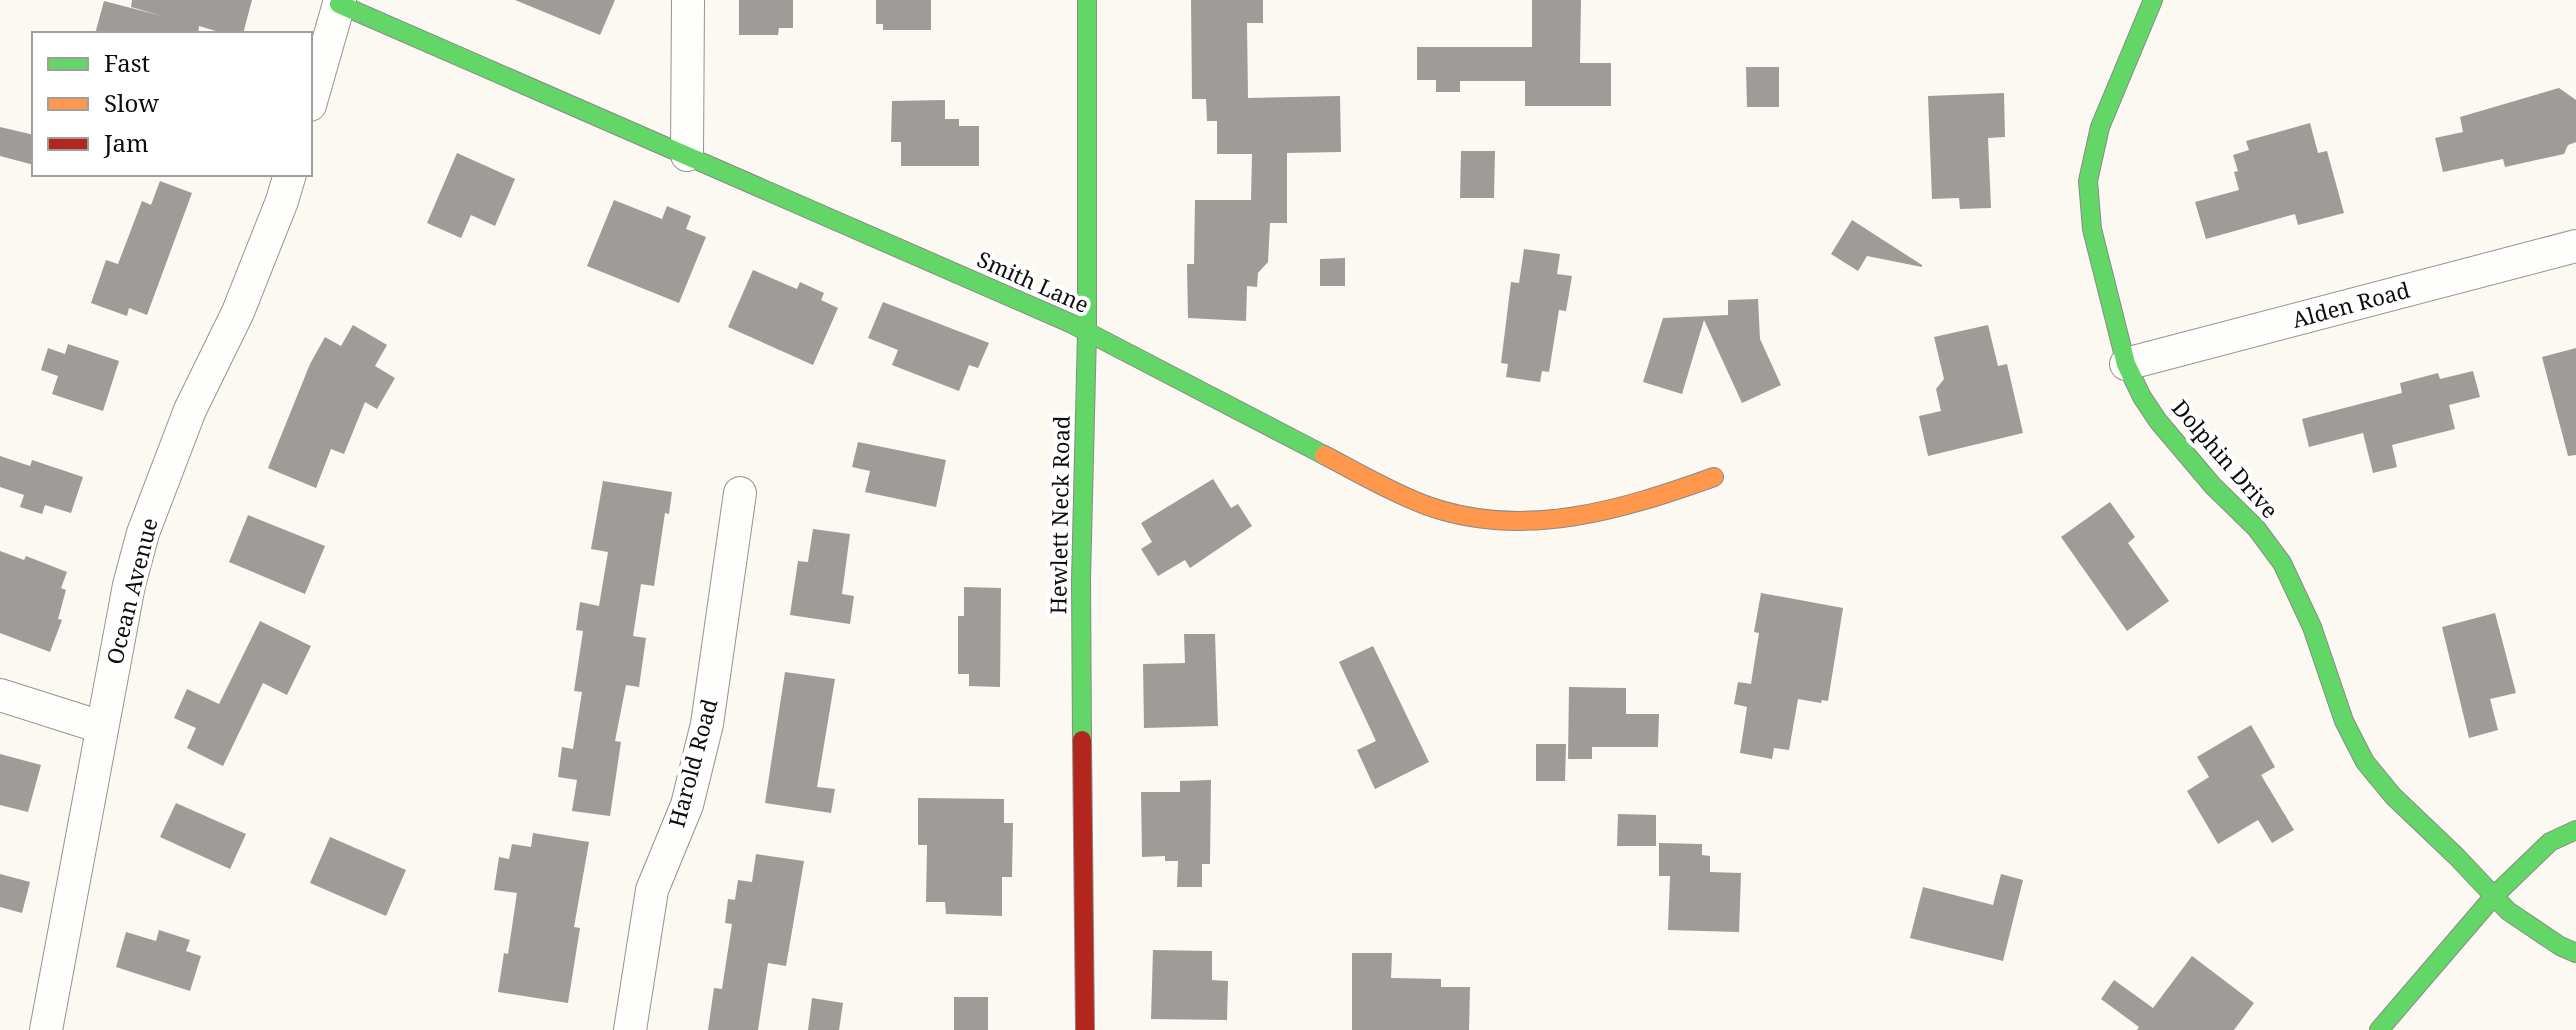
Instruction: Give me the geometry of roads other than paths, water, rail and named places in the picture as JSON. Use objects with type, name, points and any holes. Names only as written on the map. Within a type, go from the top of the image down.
[{"type":"street","points":[[687,155],[688,0]]},
{"type":"street","name":"Hewlett Neck Road","points":[[1085,1030],[1081,580],[1087,333],[1087,0]]},
{"type":"street","name":"Dolphin Drive","points":[[2153,0],[2100,127],[2088,181],[2092,229],[2126,364],[2158,421],[2213,486],[2256,528],[2282,563],[2312,627],[2344,721],[2365,762],[2393,796],[2508,911],[2560,946],[2576,953]]},
{"type":"street","points":[[312,98],[340,2]]},
{"type":"street","name":"Smith Lane","points":[[340,2],[1087,333],[1378,483],[1429,506],[1484,519],[1540,522],[1646,502],[1714,477]]},
{"type":"street","name":"Ocean Avenue","points":[[46,1030],[101,727],[129,585],[143,533],[190,410],[238,312],[289,176]]},
{"type":"street","name":"Alden Road","points":[[2126,364],[2576,246]]},
{"type":"street","name":"Harold Road","points":[[630,1030],[652,890],[687,805],[707,724],[740,493]]},
{"type":"street","points":[[0,695],[101,727]]},
{"type":"street","points":[[2379,1030],[2494,896],[2550,842],[2576,830]]}]
